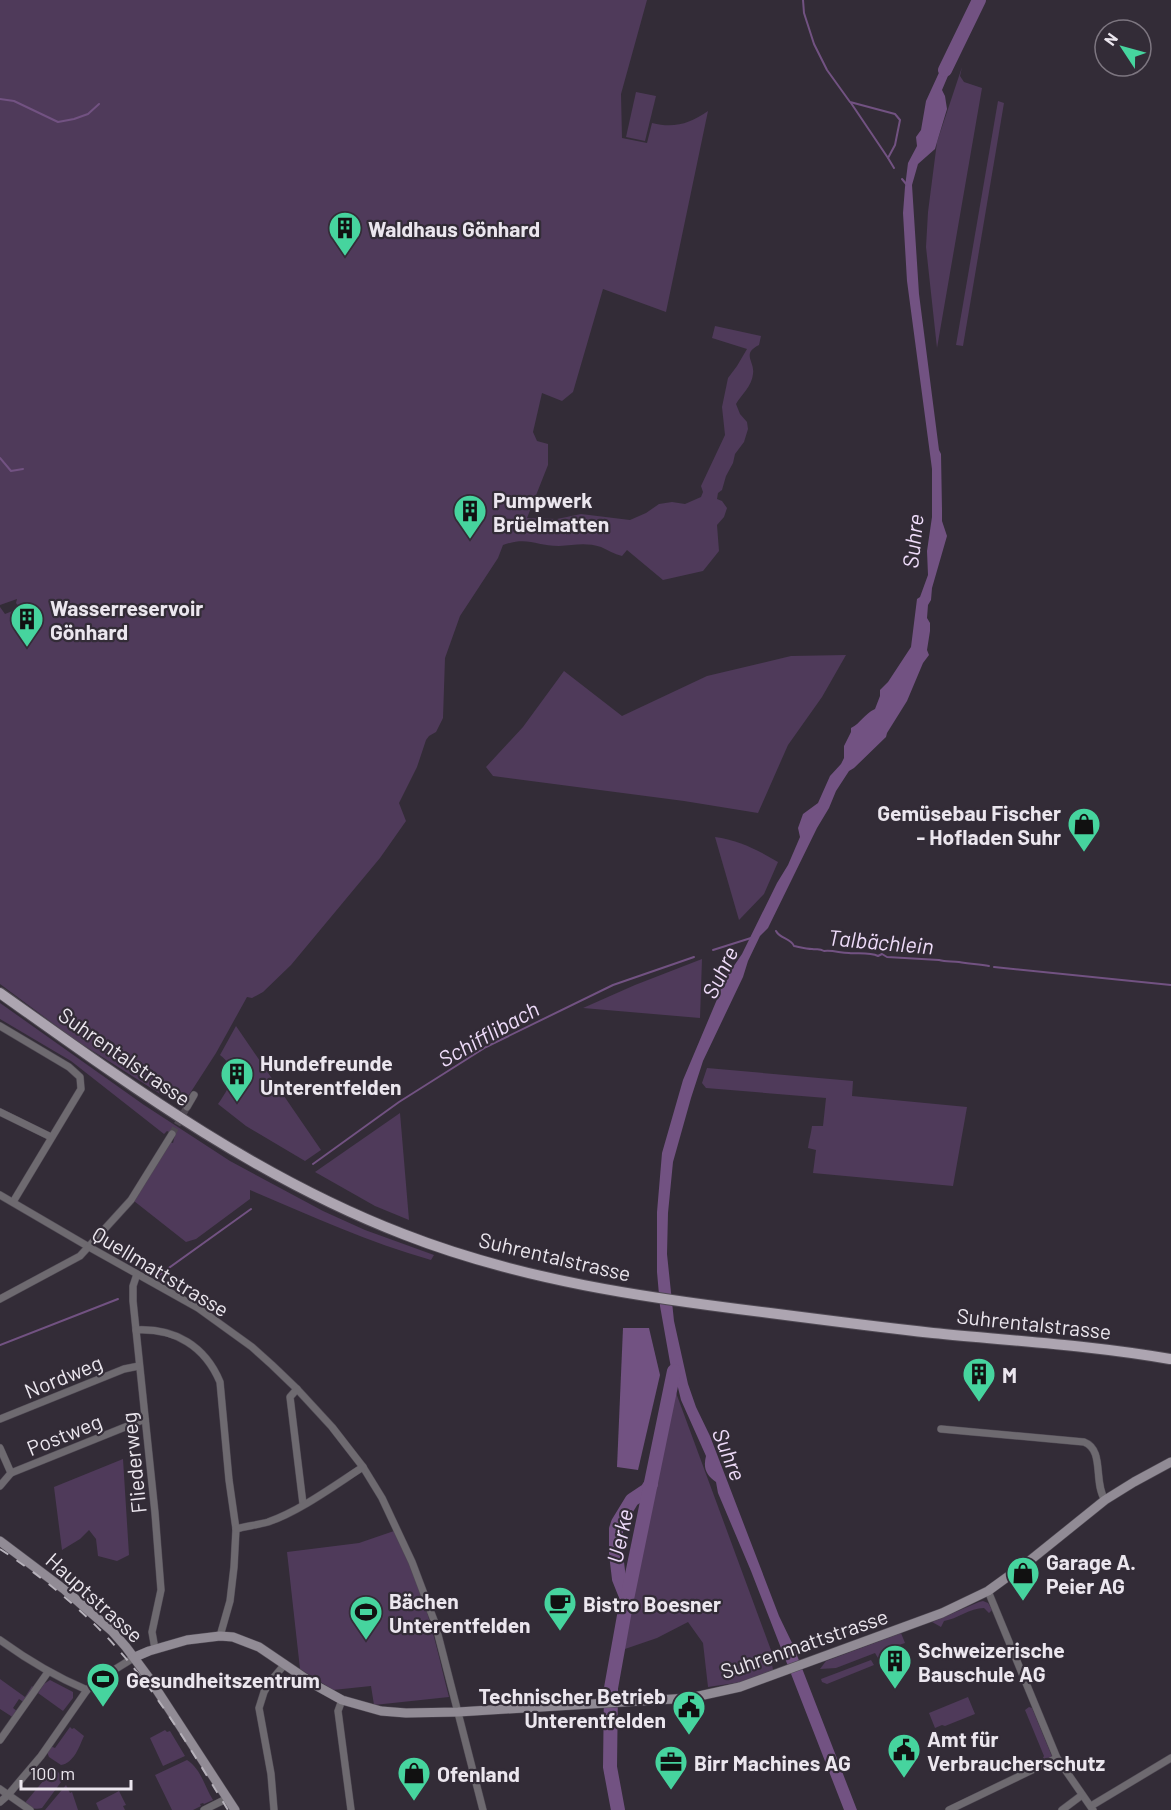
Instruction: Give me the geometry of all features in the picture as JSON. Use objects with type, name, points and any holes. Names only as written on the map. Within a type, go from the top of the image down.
[{"type":"main road","name":"Suhrentalstrasse","points":[[0,993],[164,1108],[246,1158],[317,1196],[402,1234],[451,1251],[536,1276],[689,1303],[1171,1359]]},
{"type":"street","points":[[0,1026],[69,1067],[80,1077],[81,1089],[13,1202]]},
{"type":"street","points":[[187,1107],[194,1095]]},
{"type":"street","points":[[0,1112],[51,1137]]},
{"type":"street","points":[[0,1299],[80,1256],[131,1200],[172,1134]]},
{"type":"street","name":"Quellmattstrasse","points":[[1,1196],[198,1308],[252,1347],[332,1426],[363,1467],[382,1498],[412,1562],[435,1623],[483,1810]]},
{"type":"street","name":"Fliederweg","points":[[137,1274],[133,1286],[136,1330],[161,1590],[152,1632],[155,1649]]},
{"type":"street","points":[[136,1330],[150,1329],[169,1332],[188,1341],[214,1369],[220,1383],[236,1529],[230,1602],[220,1636]]},
{"type":"street","name":"Nordweg","points":[[0,1419],[124,1369],[140,1366]]},
{"type":"street","points":[[297,1389],[290,1397],[303,1504]]},
{"type":"street","name":"Postweg","points":[[0,1486],[10,1473],[145,1419]]},
{"type":"street","points":[[941,1429],[1084,1442],[1094,1447],[1096,1452],[1099,1489],[1105,1500]]},
{"type":"street","points":[[0,1448],[10,1473]]},
{"type":"street","name":"Suhrenmattstrasse","points":[[135,1658],[155,1649],[187,1640],[220,1636],[233,1637],[253,1644],[342,1700],[381,1711],[406,1713],[690,1698],[740,1688],[942,1613],[988,1591],[1105,1500],[1171,1462]]},
{"type":"street","points":[[236,1529],[268,1521],[303,1504],[363,1467]]},
{"type":"street","name":"Hauptstrasse","points":[[0,1541],[34,1565],[112,1631],[135,1658],[235,1810]]},
{"type":"street","points":[[988,1591],[1057,1758],[1092,1808],[1171,1758]]},
{"type":"street","points":[[0,1640],[48,1672],[87,1690]]},
{"type":"street","points":[[0,1802],[41,1756],[87,1690],[101,1678],[135,1658]]},
{"type":"street","points":[[274,1810],[271,1774],[259,1708],[269,1683],[285,1664]]},
{"type":"street","points":[[0,1740],[48,1672]]},
{"type":"street","points":[[342,1700],[338,1711],[351,1810]]},
{"type":"street","points":[[952,1810],[1057,1758]]},
{"type":"street","points":[[0,1789],[30,1810]]},
{"type":"street","points":[[1062,1810],[1082,1795]]},
{"type":"street","points":[[204,1810],[228,1798]]},
{"type":"shaded area","points":[[0,0],[647,0],[621,94],[622,138],[647,143],[652,123],[682,124],[708,111],[666,312],[603,289],[573,392],[562,401],[542,393],[533,432],[537,441],[548,444],[548,465],[527,518],[557,519],[581,514],[630,520],[659,504],[672,502],[685,504],[701,497],[703,492],[701,486],[725,435],[722,407],[728,378],[747,349],[712,338],[715,326],[761,336],[759,345],[750,355],[752,378],[736,404],[740,414],[747,422],[748,429],[744,442],[735,454],[722,490],[718,493],[717,499],[722,501],[727,508],[724,517],[717,525],[719,551],[703,571],[663,580],[627,550],[622,556],[601,547],[580,544],[551,546],[519,541],[503,545],[498,558],[460,616],[445,658],[443,718],[436,732],[426,740],[417,767],[399,803],[406,821],[380,858],[291,965],[263,992],[252,998],[247,997],[216,1053],[185,1101],[162,1095],[74,1039],[0,984],[0,607],[5,614],[20,608],[16,603],[17,599],[0,605]]},
{"type":"shaded area","points":[[948,53],[956,57],[942,90],[947,109],[935,149],[918,164],[912,185],[919,294],[941,454],[942,521],[947,536],[928,605],[927,618],[930,631],[927,650],[929,655],[923,663],[907,701],[886,737],[849,771],[836,791],[768,928],[760,936],[748,961],[743,977],[703,1061],[691,1098],[673,1162],[668,1213],[667,1254],[674,1321],[688,1384],[857,1810],[844,1810],[751,1571],[718,1493],[716,1482],[706,1471],[706,1456],[681,1400],[674,1371],[671,1368],[660,1306],[657,1272],[657,1212],[662,1153],[683,1080],[723,982],[742,954],[788,865],[800,837],[798,828],[803,814],[818,803],[830,776],[841,764],[844,758],[844,746],[851,728],[875,709],[880,690],[888,682],[911,647],[917,599],[920,597],[928,575],[927,551],[932,517],[932,469],[907,281],[903,213],[908,163],[917,146],[916,137],[921,130],[926,101]]},
{"type":"shaded area","points":[[962,67],[960,76],[964,82],[982,88],[937,348],[926,247],[928,212],[937,142]]},
{"type":"shaded area","points":[[636,92],[656,96],[645,141],[626,137]]},
{"type":"shaded area","points":[[998,101],[1004,103],[963,346],[956,345]]},
{"type":"shaded area","points":[[846,655],[822,697],[788,745],[758,813],[493,776],[486,767],[523,727],[564,671],[622,716],[707,676],[791,656]]},
{"type":"shaded area","points":[[715,837],[748,846],[778,862],[764,894],[739,920]]},
{"type":"shaded area","points":[[702,959],[700,1018],[583,1008],[635,985]]},
{"type":"shaded area","points":[[0,1003],[144,1105],[230,1161],[323,1211],[365,1230],[434,1255],[431,1260],[384,1245],[250,1190],[250,1199],[196,1239],[186,1242],[134,1201],[170,1142],[173,1143],[175,1135],[167,1131],[164,1134],[71,1061],[0,1019]]},
{"type":"shaded area","name":"Hundefreunde Unterentfelden","points":[[236,1026],[321,1150],[305,1161],[246,1126],[218,1104],[229,1085],[232,1073],[220,1055]]},
{"type":"shaded area","points":[[707,1068],[853,1081],[852,1096],[967,1107],[953,1186],[813,1173],[816,1150],[808,1148],[808,1145],[812,1126],[823,1126],[826,1098],[706,1088],[702,1083]]},
{"type":"shaded area","points":[[400,1113],[409,1220],[375,1206],[315,1172]]},
{"type":"shaded area","points":[[623,1328],[649,1328],[660,1375],[638,1470],[617,1467]]},
{"type":"shaded area","points":[[675,1390],[775,1661],[772,1664],[773,1670],[742,1682],[708,1687],[703,1643],[688,1622],[657,1638],[622,1650]]},
{"type":"shaded area","points":[[123,1459],[129,1555],[117,1561],[98,1556],[96,1539],[89,1530],[80,1539],[62,1550],[54,1487]]},
{"type":"shaded area","name":"Bächen Unterentfelden","points":[[394,1531],[420,1591],[449,1697],[374,1705],[371,1686],[333,1690],[300,1669],[287,1552],[359,1543]]},
{"type":"shaded area","points":[[979,1602],[988,1603],[992,1610],[989,1613],[984,1608],[974,1610],[944,1621],[941,1627],[932,1622]]},
{"type":"shaded area","points":[[901,1633],[905,1643],[893,1647],[894,1650],[878,1658],[875,1653],[836,1668],[820,1669],[826,1661]]},
{"type":"shaded area","points":[[871,1660],[874,1665],[827,1684],[822,1682],[821,1679]]},
{"type":"shaded area","points":[[0,1679],[25,1697],[32,1686],[35,1689],[25,1703],[19,1699],[13,1708],[18,1712],[14,1718],[0,1709]]},
{"type":"shaded area","points":[[50,1680],[73,1692],[73,1698],[63,1711],[38,1693]]},
{"type":"shaded area","points":[[968,1697],[975,1714],[935,1728],[929,1713]]},
{"type":"shaded area","points":[[1032,1708],[1053,1759],[1048,1761],[1043,1758],[1025,1710]]},
{"type":"shaded area","points":[[70,1727],[84,1736],[73,1758],[61,1765],[49,1757],[47,1752],[50,1746],[55,1748]]},
{"type":"shaded area","points":[[165,1730],[170,1731],[185,1756],[163,1766],[150,1738]]},
{"type":"shaded area","points":[[187,1760],[199,1773],[213,1800],[200,1804],[201,1806],[193,1810],[172,1810],[155,1775]]},
{"type":"shaded area","points":[[54,1768],[61,1775],[61,1782],[42,1808],[37,1809],[24,1804]]},
{"type":"shaded area","points":[[66,1785],[70,1793],[72,1792],[78,1810],[45,1810]]},
{"type":"shaded area","points":[[119,1791],[126,1805],[123,1806],[125,1810],[99,1810],[96,1803]]},
{"type":"waterway","points":[[803,0],[804,13],[814,44],[827,70],[850,102],[895,114],[900,120],[895,145],[888,158],[894,168]]},
{"type":"waterway","name":"Suhre","points":[[945,70],[979,0]]},
{"type":"waterway","points":[[0,99],[14,101],[58,122],[88,114],[99,104]]},
{"type":"waterway","points":[[851,103],[888,158]]},
{"type":"waterway","points":[[902,179],[907,185]]},
{"type":"waterway","points":[[0,458],[11,471],[23,469]]},
{"type":"waterway","name":"Talbächlein","points":[[776,931],[794,946],[805,948],[989,966]]},
{"type":"waterway","points":[[713,950],[751,938]]},
{"type":"waterway","name":"Schifflibach","points":[[313,1164],[399,1102],[486,1047],[613,985],[694,957]]},
{"type":"waterway","name":"Talbächlein","points":[[994,967],[1171,985]]},
{"type":"waterway","name":"Schifflibach","points":[[159,1275],[251,1209]]},
{"type":"waterway","name":"Schifflibach","points":[[0,1345],[118,1299]]},
{"type":"waterway","name":"Uerke","points":[[618,1810],[610,1767],[611,1688],[674,1371]]},
{"type":"waterway","name":"Uerke","points":[[627,1599],[619,1579],[616,1529],[632,1500],[647,1490],[651,1484]]},
{"type":"tunnel","points":[[172,1134],[187,1107]]},
{"type":"railway","points":[[0,1549],[68,1600],[114,1645],[142,1678],[168,1715],[228,1810]]},
{"type":"place","name":"Waldhaus Gönhard","points":[[345,257]]},
{"type":"place","name":"Pumpwerk Brüelmatten","points":[[470,540]]},
{"type":"place","name":"Wasserreservoir Gönhard","points":[[27,648]]},
{"type":"place","name":"Gemüsebau Fischer - Hofladen Suhr","points":[[1084,853]]},
{"type":"place","name":"Hundefreunde Unterentfelden","points":[[237,1103]]},
{"type":"place","name":"M","points":[[979,1403]]},
{"type":"place","name":"Garage A. Peier AG","points":[[1023,1602]]},
{"type":"place","name":"Bistro Boesner","points":[[560,1632]]},
{"type":"place","name":"Bächen Unterentfelden","points":[[366,1641]]},
{"type":"place","name":"Schweizerische Bauschule AG","points":[[895,1690]]},
{"type":"place","name":"Gesundheitszentrum","points":[[103,1708]]},
{"type":"place","name":"Technischer Betrieb Unterentfelden","points":[[689,1736]]},
{"type":"place","name":"Amt für Verbraucherschutz","points":[[904,1779]]},
{"type":"place","name":"Birr Machines AG","points":[[671,1791]]},
{"type":"place","name":"Ofenland","points":[[414,1802]]}]
